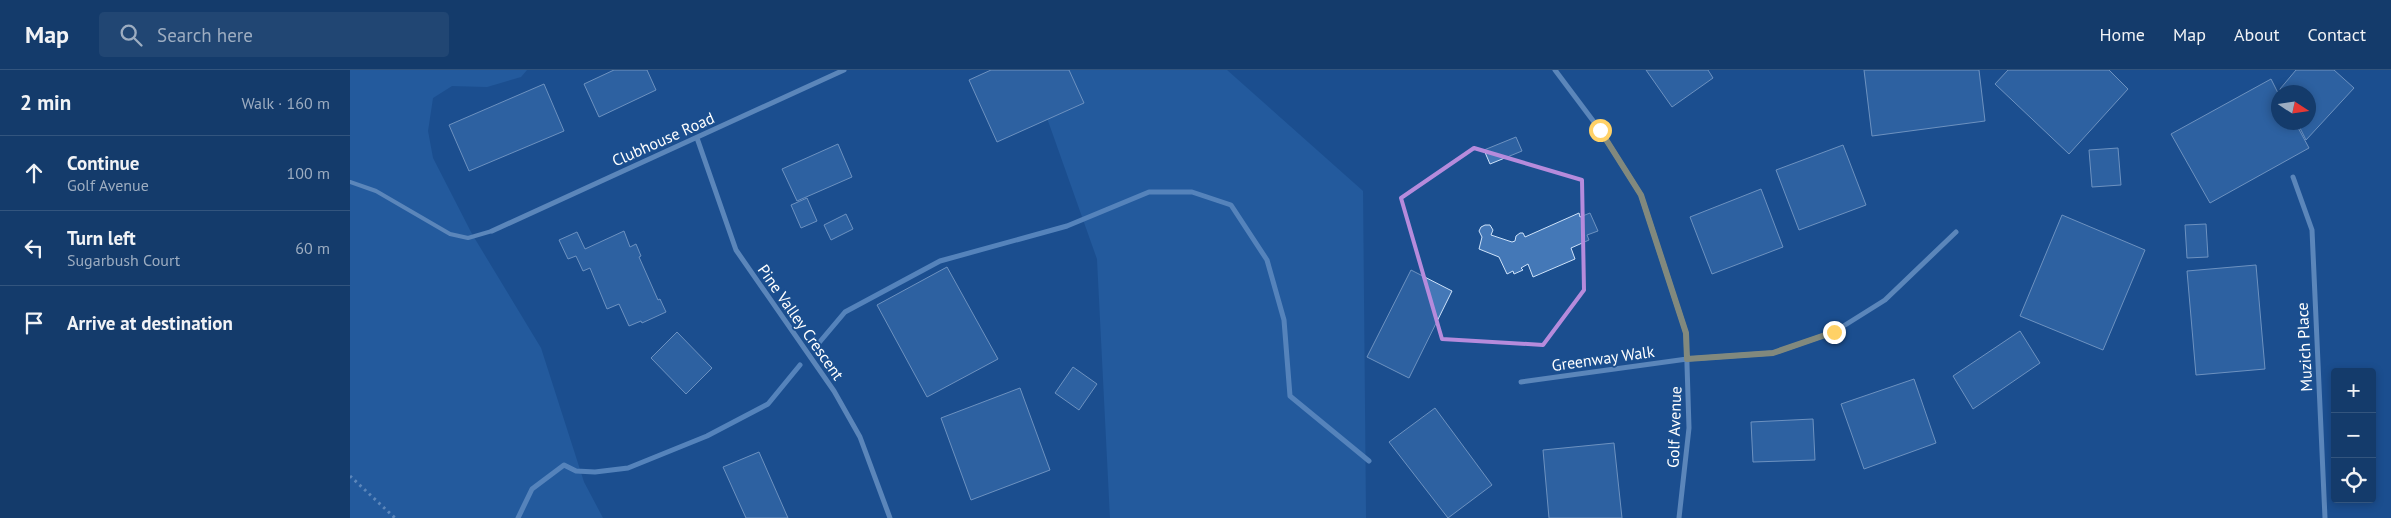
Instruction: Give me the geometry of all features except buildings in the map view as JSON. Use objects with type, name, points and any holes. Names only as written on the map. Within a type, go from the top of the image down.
[{"type":"street","name":"Clubhouse Road","points":[[492,231],[844,70]]},
{"type":"street","name":"Golf Avenue","points":[[1555,70],[1600,130],[1641,195],[1686,333],[1689,428],[1679,518]]},
{"type":"street","name":"Pine Valley Crescent","points":[[697,138],[736,250],[834,391],[860,437],[890,518]]},
{"type":"street","name":"Muzich Place","points":[[2293,177],[2312,230],[2325,518]]},
{"type":"street","name":"Greenway Walk","points":[[1521,382],[1687,359],[1773,353],[1834,332],[1885,300],[1956,232]]},
{"type":"lane","points":[[350,182],[376,191],[450,234],[468,238],[492,231]]},
{"type":"path","points":[[350,476],[395,518]]},
{"type":"highlighted area","points":[[1474,148],[1582,180],[1584,290],[1543,345],[1442,339],[1401,198]]},
{"type":"shaded area","points":[[350,70],[527,70],[521,77],[487,87],[452,86],[433,98],[428,131],[433,158],[472,234],[541,348],[584,482],[603,518],[350,518]]},
{"type":"shaded area","points":[[1030,70],[1227,70],[1363,191],[1366,518],[1110,518],[1097,259]]},
{"type":"waterway","points":[[818,344],[845,312],[940,261],[1067,226],[1149,192],[1192,192],[1231,205],[1267,260],[1284,320],[1290,396],[1369,461]]},
{"type":"waterway","points":[[518,518],[532,489],[564,465],[576,471],[595,472],[628,468],[707,436],[768,404],[800,365]]},
{"type":"route","points":[[1600,130],[1641,195],[1686,333],[1687,359],[1773,353],[1834,332]]}]
